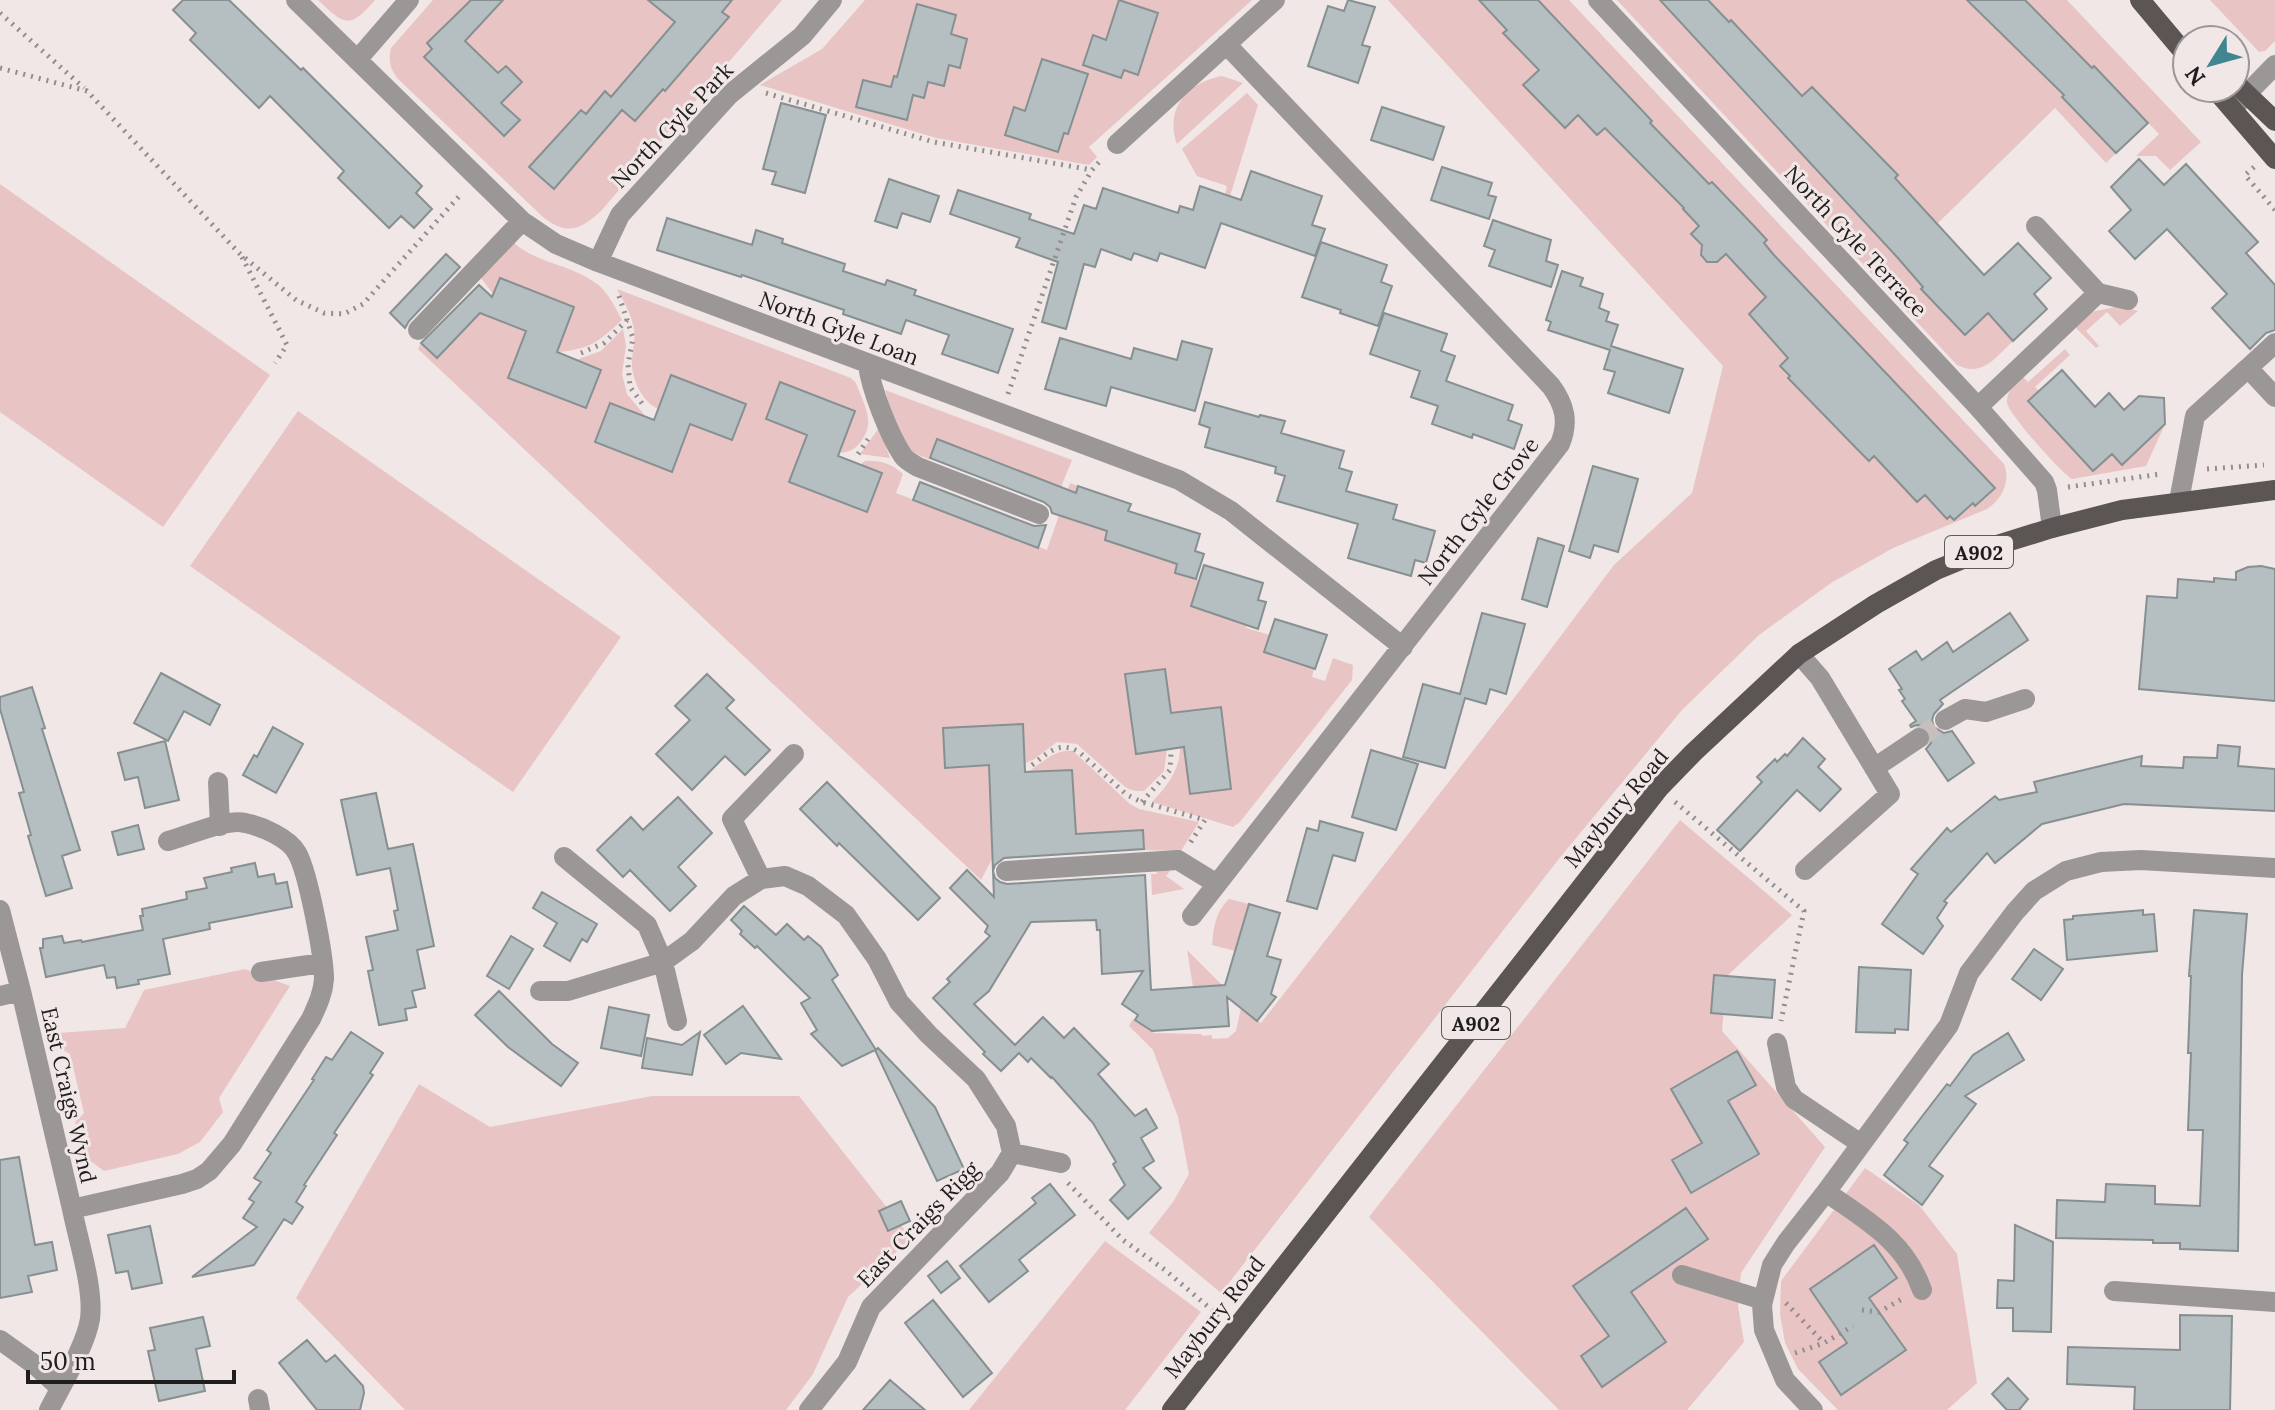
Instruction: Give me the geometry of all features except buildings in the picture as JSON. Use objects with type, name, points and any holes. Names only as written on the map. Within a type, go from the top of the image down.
[{"type":"main road","points":[[2142,0],[2171,25]]},
{"type":"main road","points":[[2142,0],[2171,36]]},
{"type":"main road","points":[[2251,98],[2275,121]]},
{"type":"main road","points":[[2228,104],[2275,159]]},
{"type":"main road","name":"Maybury Road","points":[[1172,1410],[1659,788],[1799,654],[1936,570],[1997,545],[2122,510],[2275,490]]},
{"type":"street","name":"North Gyle Loan","points":[[296,0],[476,178],[522,221],[556,244],[619,271],[1179,480],[1231,511],[1403,647]]},
{"type":"street","points":[[357,60],[409,0]]},
{"type":"street","name":"North Gyle Park","points":[[598,262],[620,215],[729,95],[802,36],[832,0]]},
{"type":"street","points":[[1117,144],[1275,0]]},
{"type":"street","name":"North Gyle Terrace","points":[[1598,0],[1978,407],[2044,482],[2052,528]]},
{"type":"street","name":"North Gyle Grove","points":[[1192,916],[1560,444],[1566,428],[1561,399],[1551,386],[1226,44]]},
{"type":"street","points":[[2251,81],[2275,65]]},
{"type":"street","points":[[2232,109],[2234,104]]},
{"type":"street","points":[[418,330],[522,221]]},
{"type":"street","points":[[2036,226],[2098,293],[2128,300]]},
{"type":"street","points":[[1978,407],[2098,293]]},
{"type":"street","points":[[2179,501],[2195,416],[2275,343]]},
{"type":"street","points":[[868,365],[884,416],[904,459],[1039,514]]},
{"type":"street","points":[[2248,368],[2275,397]]},
{"type":"street","points":[[1799,654],[1820,678],[1890,794],[1805,870]]},
{"type":"street","points":[[1945,720],[1965,709],[1986,712],[2025,699]]},
{"type":"street","points":[[1874,768],[1919,738]]},
{"type":"street","points":[[761,879],[732,819],[794,754]]},
{"type":"street","points":[[218,782],[220,826]]},
{"type":"street","name":"East Craigs Wynd","points":[[72,1209],[182,1184],[209,1171],[232,1144],[321,998],[324,978],[322,963],[307,878],[296,851],[273,832],[242,821],[168,841]]},
{"type":"street","points":[[564,857],[647,925],[663,962],[677,1021]]},
{"type":"street","points":[[1006,871],[1178,860],[1217,884]]},
{"type":"street","points":[[1813,1410],[1785,1380],[1764,1330],[1765,1291],[1772,1265],[1949,1025],[1969,973],[1997,934],[2034,891],[2066,871],[2101,862],[2141,860],[2275,868]]},
{"type":"street","points":[[540,991],[568,991],[663,962],[692,941],[734,896],[761,879],[785,876],[808,886],[846,915],[877,959],[899,1002],[976,1079],[1006,1126],[1012,1153],[1061,1163]]},
{"type":"street","name":"East Craigs Wynd","points":[[0,910],[90,1295],[90,1320],[83,1340],[49,1410]]},
{"type":"street","points":[[261,972],[322,963]]},
{"type":"street","name":"East Craigs Wynd","points":[[0,996],[21,991]]},
{"type":"street","points":[[1777,1043],[1786,1087],[1794,1099],[1861,1144]]},
{"type":"street","name":"East Craigs Rigg","points":[[809,1410],[847,1362],[871,1307],[1000,1173],[1012,1153]]},
{"type":"street","points":[[1826,1192],[1888,1236],[1916,1272],[1922,1290]]},
{"type":"street","points":[[1682,1275],[1765,1291]]},
{"type":"street","points":[[2114,1291],[2275,1302]]},
{"type":"street","points":[[0,1340],[60,1388]]},
{"type":"path","points":[[0,13],[87,91],[239,253],[296,300],[324,313],[344,314],[363,304],[476,178]]},
{"type":"path","points":[[0,68],[87,91]]},
{"type":"path","points":[[741,86],[934,142],[1092,170]]},
{"type":"path","points":[[1001,414],[1076,197],[1092,170],[1117,144]]},
{"type":"path","points":[[2245,175],[2275,210]]},
{"type":"path","points":[[239,253],[287,345],[275,363]]},
{"type":"path","points":[[619,271],[619,294],[633,338],[628,364],[630,387],[644,406]]},
{"type":"path","points":[[581,353],[604,343],[627,319]]},
{"type":"path","points":[[1032,765],[1053,750],[1071,747],[1127,795],[1205,820],[1178,860]]},
{"type":"path","points":[[1142,802],[1170,770],[1171,753]]},
{"type":"path","points":[[1659,788],[1804,911],[1777,1043]]},
{"type":"path","points":[[1061,1163],[1068,1184],[1123,1240],[1165,1270],[1236,1329]]},
{"type":"path","points":[[1765,1291],[1824,1343]]},
{"type":"path","points":[[1862,1310],[1879,1312],[1902,1299]]},
{"type":"path","points":[[1775,1360],[1824,1343],[1853,1326]]},
{"type":"shaded area","points":[[318,0],[375,0],[359,16],[347,21]]},
{"type":"shaded area","points":[[433,0],[782,0],[601,211],[580,226],[566,228],[543,217],[397,78],[391,67],[391,48]]},
{"type":"shaded area","points":[[865,0],[1252,0],[1089,147],[1097,157],[1089,165],[936,138],[760,85],[822,49]]},
{"type":"shaded area","points":[[1388,0],[1569,0],[2004,464],[2006,484],[2001,495],[1987,509],[1893,548],[1831,583],[1759,635],[1682,710],[1558,860],[1221,1293],[1149,1233],[1173,1202],[1189,1174],[1178,1117],[1153,1050],[1129,1026],[1133,1019],[1154,1033],[1228,1038],[1236,1031],[1241,1008],[1261,1023],[1614,565],[1692,493],[1723,366]]},
{"type":"shaded area","points":[[1617,0],[2067,0],[2201,142],[2170,170],[2156,156],[2136,156],[2159,134],[2094,66],[2062,97],[2116,153],[2106,163],[2055,108],[1937,224],[1934,222],[1896,257],[1965,335],[1988,313],[2013,341],[1988,364],[1974,369],[1966,368],[1957,365]]},
{"type":"shaded area","points":[[2210,0],[2275,0],[2275,41],[2265,51],[2259,52],[2251,44],[2251,24],[2233,24]]},
{"type":"shaded area","points":[[1222,76],[1243,83],[1177,144],[1174,119],[1182,99],[1199,84]]},
{"type":"shaded area","points":[[1247,93],[1258,105],[1230,196],[1225,195],[1227,186],[1197,176],[1182,149]]},
{"type":"shaded area","points":[[0,184],[270,375],[163,527],[0,412]]},
{"type":"shaded area","points":[[513,242],[533,255],[597,284],[608,295],[622,320],[593,343],[557,352],[574,307],[500,278],[493,294],[478,274]]},
{"type":"shaded area","points":[[617,289],[851,378],[856,383],[867,412],[868,426],[857,446],[840,453],[855,411],[780,382],[807,435],[790,481],[860,465],[865,461],[881,462],[903,474],[896,493],[1047,550],[1070,483],[1078,486],[1068,519],[1107,531],[1105,540],[1177,564],[1175,573],[1199,580],[1191,606],[1249,617],[1246,628],[1270,635],[1265,652],[1314,669],[1312,677],[1325,681],[1333,658],[1353,665],[1352,680],[1233,827],[1152,802],[1172,777],[1180,748],[1167,750],[1164,771],[1144,791],[1136,791],[1124,786],[1077,744],[1057,742],[1025,763],[1023,724],[943,728],[945,767],[989,765],[1074,811],[1072,770],[1028,772],[1055,754],[1073,751],[1130,804],[1139,809],[1199,822],[1181,851],[1144,850],[1142,830],[991,839],[992,859],[981,880],[418,349],[421,343],[438,358],[481,312],[526,331],[509,378],[585,408],[600,370],[576,360],[601,351],[623,329],[626,346],[622,374],[627,394],[647,418],[610,404],[595,442],[672,472],[690,424],[732,440],[746,404],[671,375],[658,409],[648,402],[633,373],[633,324]]},
{"type":"shaded area","points":[[2120,306],[2138,311],[2120,326],[2107,312],[2086,331],[2099,346],[2096,348],[2074,326],[2091,312]]},
{"type":"shaded area","points":[[2065,349],[2070,355],[2035,387],[2039,391],[2028,401],[2092,471],[2112,454],[2122,464],[2165,424],[2146,466],[2072,479],[2016,419],[2007,403],[2012,388],[2023,377],[2028,382]]},
{"type":"shaded area","points":[[885,390],[1072,460],[1061,487],[937,440],[929,459],[914,452],[899,434]]},
{"type":"shaded area","points":[[298,411],[621,637],[513,792],[190,566]]},
{"type":"shaded area","points":[[879,428],[890,458],[860,454]]},
{"type":"shaded area","points":[[1680,820],[1792,915],[1727,976],[1722,1031],[1825,1147],[1741,1273],[1738,1306],[1744,1342],[1687,1410],[1559,1410],[1369,1217]]},
{"type":"shaded area","points":[[1163,867],[1170,871],[1166,876],[1184,889],[1152,895],[1151,874],[1157,874],[1156,868]]},
{"type":"shaded area","points":[[1229,899],[1249,904],[1235,951],[1212,945],[1218,915]]},
{"type":"shaded area","points":[[1187,950],[1222,985],[1193,987]]},
{"type":"shaded area","points":[[245,969],[290,986],[219,1098],[223,1112],[200,1142],[178,1154],[104,1171],[85,1157],[75,1122],[84,1113],[70,1054],[61,1049],[59,1033],[125,1028],[144,990]]},
{"type":"shaded area","points":[[419,1084],[490,1127],[652,1096],[799,1096],[911,1238],[848,1297],[813,1374],[786,1410],[405,1410],[296,1298]]},
{"type":"shaded area","points":[[1865,1168],[1919,1205],[1957,1254],[1977,1383],[1947,1410],[1838,1410],[1798,1369],[1785,1343],[1780,1314],[1781,1281]]},
{"type":"shaded area","points":[[1105,1241],[1201,1312],[1125,1410],[969,1410]]},
{"type":"tunnel","points":[[1919,738],[1945,720]]}]
